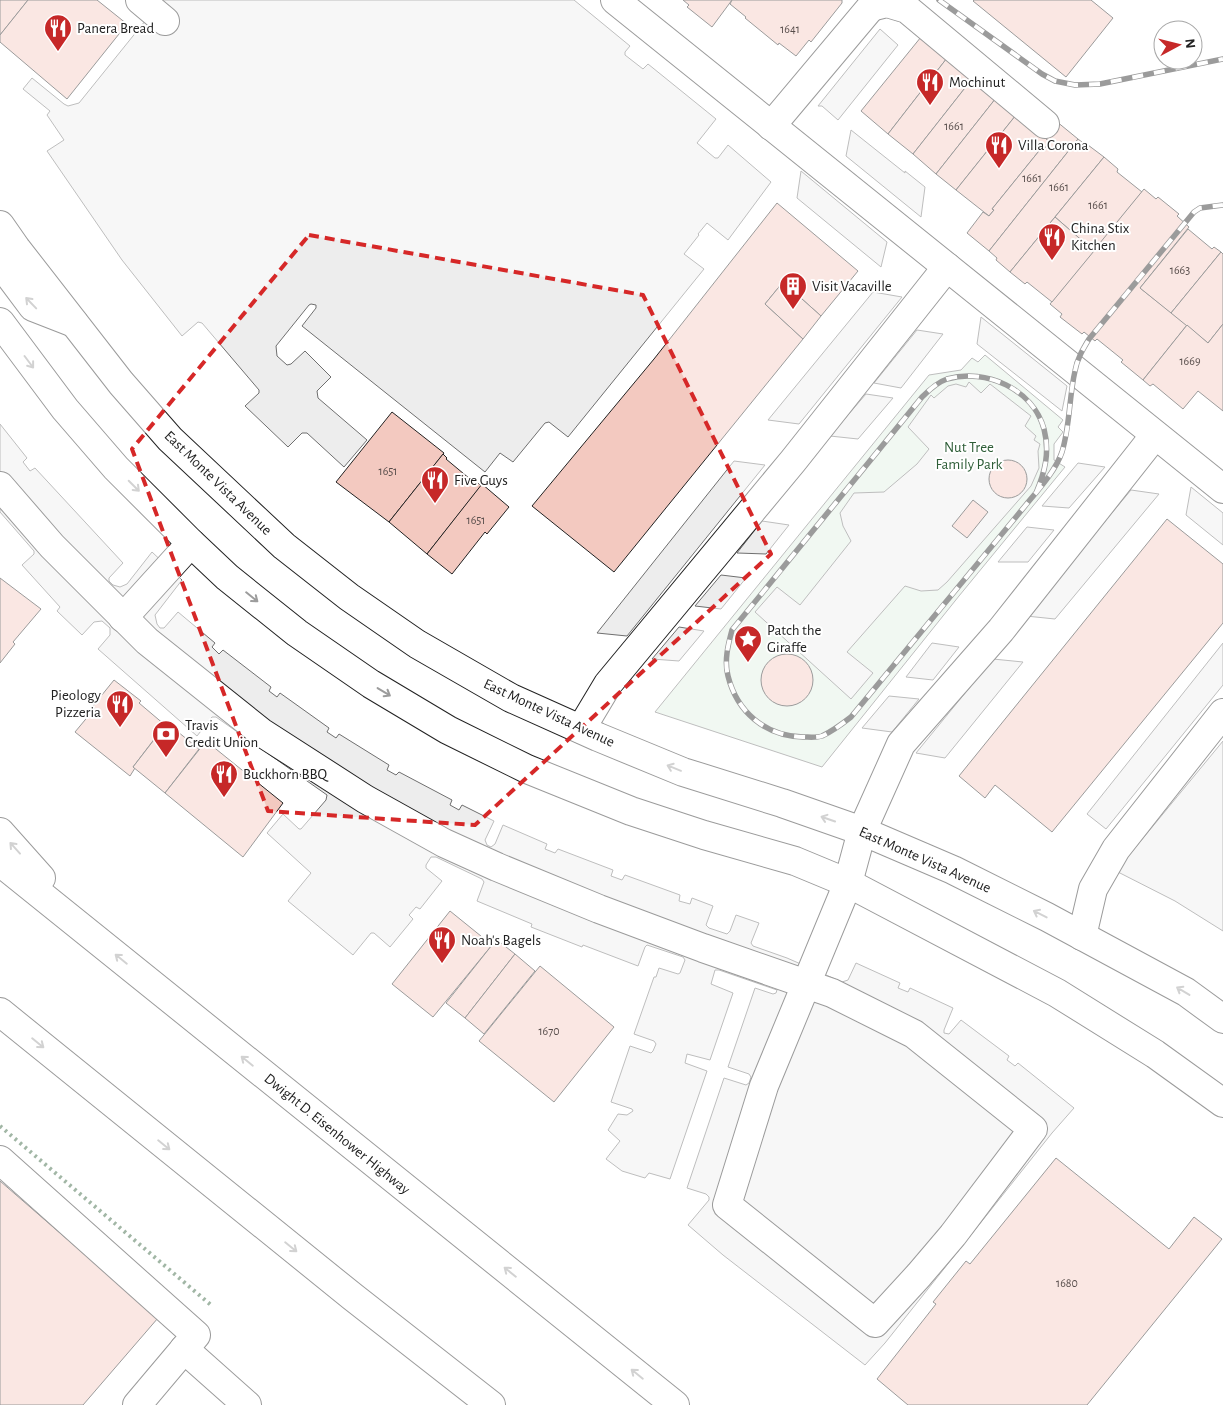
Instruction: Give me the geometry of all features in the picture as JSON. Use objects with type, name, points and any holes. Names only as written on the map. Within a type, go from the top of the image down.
[{"type":"main road","points":[[140,0],[165,21]]},
{"type":"main road","points":[[615,0],[1223,489]]},
{"type":"main road","points":[[771,126],[872,4],[887,3],[907,9],[1044,124]]},
{"type":"main road","name":"East Monte Vista Avenue","points":[[0,226],[121,383],[170,439],[284,546],[349,597],[417,644],[511,698],[581,729],[683,772],[782,803],[862,831],[952,870],[1082,936],[1186,992],[1223,1019]]},
{"type":"main road","points":[[0,263],[33,307],[74,323]]},
{"type":"main road","points":[[581,729],[608,684],[793,461],[947,267]]},
{"type":"main road","points":[[0,322],[65,410],[116,468],[191,543],[227,577],[297,633],[371,684],[448,730],[528,769],[631,810],[704,835],[795,861],[848,883],[1057,993],[1155,1054],[1223,1104]]},
{"type":"main road","points":[[0,486],[52,546],[148,642],[261,732],[365,799],[444,844],[497,867],[608,912],[806,985],[832,993],[914,1034],[1033,1129],[953,1235],[920,1275],[876,1323],[727,1205],[764,1086],[806,985],[848,883],[862,831],[901,744],[1001,630],[1155,435]]},
{"type":"main road","points":[[123,618],[191,543]]},
{"type":"main road","points":[[1082,936],[1093,889],[1116,849],[1223,713]]},
{"type":"main road","points":[[0,832],[94,937]]},
{"type":"main road","name":"Dwight D. Eisenhower Highway","points":[[0,862],[675,1405]]},
{"type":"main road","points":[[0,1012],[353,1297],[491,1405]]},
{"type":"main road","points":[[0,1160],[196,1335],[143,1403]]},
{"type":"main road","points":[[353,1297],[461,1405]]},
{"type":"main road","points":[[184,1349],[247,1405]]},
{"type":"highlighted area","points":[[309,235],[643,295],[771,554],[475,825],[268,811],[132,449]]},
{"type":"green space","name":"Nut Tree Family Park","points":[[985,355],[1063,420],[1058,427],[1063,432],[1054,444],[1054,460],[1065,467],[822,767],[655,712],[929,375],[961,370],[972,358],[978,362]]},
{"type":"shaded area","points":[[162,0],[574,0],[630,46],[625,55],[643,69],[648,64],[716,119],[697,143],[715,158],[718,158],[728,145],[771,182],[728,240],[707,223],[698,234],[684,254],[704,269],[568,437],[549,422],[545,423],[513,462],[500,453],[485,472],[302,326],[316,308],[316,305],[309,305],[276,346],[277,356],[287,365],[291,364],[305,351],[331,377],[317,391],[318,398],[367,440],[344,467],[307,433],[302,433],[288,447],[245,406],[259,393],[259,390],[202,323],[198,322],[182,336],[122,260],[47,151],[64,140],[47,115],[50,111],[23,89],[32,78],[64,104],[68,106],[79,103]]},
{"type":"shaded area","points":[[880,29],[898,45],[838,120],[822,106],[818,106]]},
{"type":"shaded area","points":[[851,130],[925,187],[921,217],[846,156]]},
{"type":"shaded area","points":[[801,171],[887,242],[881,267],[797,198]]},
{"type":"shaded area","points":[[873,292],[902,297],[799,424],[768,420]]},
{"type":"shaded area","points":[[981,317],[1067,386],[1062,411],[977,344]]},
{"type":"shaded area","points":[[917,330],[943,334],[901,388],[874,383]]},
{"type":"shaded area","points":[[969,382],[981,393],[990,384],[1031,416],[1025,426],[1036,436],[1034,440],[1040,444],[1038,451],[1039,468],[1031,486],[947,582],[938,590],[921,591],[905,586],[847,652],[873,673],[851,699],[755,612],[777,587],[800,605],[851,541],[843,526],[840,513],[854,493],[884,492],[917,464],[929,449],[908,427],[931,395],[934,398],[948,386],[956,384],[966,387]]},
{"type":"shaded area","points":[[866,394],[893,398],[858,439],[830,436]]},
{"type":"shaded area","points":[[0,424],[27,458],[23,462],[30,471],[35,468],[123,563],[109,578],[113,585],[120,587],[127,584],[152,552],[182,580],[155,615],[160,628],[164,628],[178,612],[215,643],[212,647],[219,654],[223,650],[271,687],[269,691],[277,697],[280,693],[329,728],[327,732],[336,738],[339,734],[389,765],[387,770],[396,775],[399,772],[452,800],[450,805],[459,810],[462,805],[494,821],[485,840],[487,845],[491,847],[495,844],[503,825],[547,844],[545,849],[555,853],[558,849],[613,870],[611,876],[622,880],[625,875],[680,895],[679,901],[690,904],[692,898],[713,906],[706,925],[709,928],[727,934],[736,915],[759,923],[751,943],[753,946],[787,958],[842,982],[848,980],[856,963],[900,983],[898,988],[908,992],[910,988],[953,1008],[944,1033],[949,1034],[961,1020],[1009,1056],[1007,1060],[1015,1066],[1018,1063],[1074,1108],[885,1343],[865,1365],[723,1255],[688,1225],[709,1200],[706,1194],[687,1188],[724,1078],[746,1085],[751,1077],[749,1074],[728,1067],[755,988],[773,994],[777,990],[715,970],[711,984],[733,993],[710,1060],[687,1054],[685,1063],[707,1071],[670,1179],[649,1173],[645,1178],[622,1171],[606,1159],[620,1141],[608,1130],[618,1114],[627,1115],[633,1111],[611,1102],[630,1046],[651,1053],[656,1044],[654,1041],[634,1034],[654,977],[656,977],[659,968],[680,973],[685,960],[683,957],[647,945],[638,966],[531,927],[532,924],[477,901],[484,882],[482,879],[436,857],[431,857],[426,868],[442,881],[420,909],[416,907],[409,915],[413,919],[390,947],[374,933],[371,933],[353,955],[288,901],[311,873],[267,833],[283,814],[301,829],[326,800],[327,795],[216,717],[212,717],[197,736],[98,649],[110,635],[110,628],[102,621],[94,622],[82,635],[57,611],[60,607],[22,565],[34,554],[34,551],[0,512]]},
{"type":"shaded area","points":[[734,461],[765,465],[627,636],[597,633]]},
{"type":"shaded area","points":[[1078,463],[1105,467],[1069,508],[1042,506]]},
{"type":"shaded area","points":[[1191,487],[1223,513],[1223,545],[1186,515]]},
{"type":"shaded area","points":[[1131,490],[1159,494],[1055,619],[1026,616]]},
{"type":"shaded area","points":[[762,521],[789,525],[766,554],[737,553]]},
{"type":"shaded area","points":[[1027,527],[1054,530],[1028,562],[998,562]]},
{"type":"shaded area","points":[[721,575],[746,578],[721,609],[695,606]]},
{"type":"shaded area","points":[[679,627],[704,631],[679,661],[652,659]]},
{"type":"shaded area","points":[[932,643],[959,647],[933,680],[906,677]]},
{"type":"shaded area","points":[[1223,643],[1223,685],[1106,829],[1087,814]]},
{"type":"shaded area","points":[[993,659],[1023,662],[945,758],[916,753]]},
{"type":"shaded area","points":[[889,696],[919,699],[892,732],[862,728]]},
{"type":"shaded area","points":[[1223,741],[1223,931],[1175,901],[1116,871]]},
{"type":"building","points":[[0,0],[28,0],[0,35]]},
{"type":"building","name":"Panera Bread","points":[[28,0],[97,0],[127,24],[67,99],[0,42],[0,35]]},
{"type":"building","points":[[683,0],[732,0],[712,27],[687,7],[689,5]]},
{"type":"building","points":[[732,0],[842,0],[842,3],[811,42],[809,40],[796,56],[779,43],[778,45],[745,18],[730,4]]},
{"type":"building","points":[[974,0],[1091,0],[1113,18],[1066,77]]},
{"type":"building","points":[[921,37],[947,58],[888,134],[861,111]]},
{"type":"building","name":"Mochinut","points":[[947,58],[972,79],[913,154],[888,134]]},
{"type":"building","points":[[972,79],[996,98],[936,174],[913,154]]},
{"type":"building","points":[[996,98],[1016,115],[956,190],[936,174]]},
{"type":"building","name":"Villa Corona","points":[[1016,115],[1050,142],[1045,148],[1043,146],[992,209],[994,210],[989,216],[956,190]]},
{"type":"building","points":[[1056,121],[1078,139],[989,251],[967,233],[983,212],[989,216],[994,210],[992,209],[1043,146],[1045,148],[1050,142],[1044,137]]},
{"type":"building","points":[[1078,139],[1104,157],[1010,272],[989,251]]},
{"type":"building","points":[[1104,157],[1118,169],[1117,172],[1142,192],[1094,251],[1055,217]]},
{"type":"building","points":[[1144,189],[1156,199],[1158,197],[1179,214],[1177,216],[1189,227],[1140,288],[1187,325],[1143,380],[1121,362],[1123,360],[1097,339],[1095,341],[1084,332],[1082,334],[1060,317],[1062,314],[1050,304]]},
{"type":"building","points":[[777,203],[858,271],[821,316],[783,282],[765,304],[803,339],[614,572],[532,506],[654,359]]},
{"type":"building","name":"China Stix Kitchen","points":[[1055,217],[1094,251],[1052,302],[1027,282],[1025,284],[1010,272]]},
{"type":"building","points":[[1188,229],[1212,249],[1214,247],[1221,252],[1171,313],[1140,288]]},
{"type":"building","points":[[1221,252],[1223,254],[1223,324],[1208,343],[1171,313]]},
{"type":"building","name":"Visit Vacaville","points":[[783,282],[821,316],[803,339],[765,304]]},
{"type":"building","points":[[1223,324],[1223,411],[1198,391],[1183,409],[1153,384],[1150,386],[1143,380],[1187,325],[1208,343]]},
{"type":"building","points":[[392,412],[444,453],[389,522],[336,482]]},
{"type":"building","name":"Five Guys","points":[[443,454],[446,459],[481,486],[427,554],[389,522]]},
{"type":"building","points":[[1008,460],[1015,461],[1021,466],[1026,472],[1026,486],[1021,492],[1015,497],[1008,498],[1001,497],[995,492],[990,486],[989,479],[990,472],[995,466],[1001,461]]},
{"type":"building","points":[[482,484],[509,507],[487,534],[485,532],[452,574],[427,554]]},
{"type":"building","points":[[973,500],[988,512],[967,538],[952,526]]},
{"type":"building","points":[[1167,519],[1223,564],[1223,623],[1052,832],[995,785],[985,798],[959,776]]},
{"type":"building","points":[[0,578],[41,609],[13,642],[15,644],[0,663]]},
{"type":"building","points":[[782,654],[792,654],[802,658],[809,665],[813,680],[809,695],[802,702],[792,706],[782,706],[772,702],[765,695],[761,685],[761,675],[765,665],[772,658]]},
{"type":"building","name":"Pieology Pizzeria","points":[[114,680],[141,701],[139,703],[165,725],[133,767],[135,768],[130,776],[75,732],[95,708],[93,706]]},
{"type":"building","name":"Travis Credit Union","points":[[167,723],[199,749],[165,793],[133,767]]},
{"type":"building","name":"Buckhorn BBQ","points":[[206,741],[283,803],[243,857],[165,793]]},
{"type":"building","name":"Noah's Bagels","points":[[450,911],[492,945],[433,1017],[392,984]]},
{"type":"building","points":[[492,936],[515,954],[465,1018],[446,1003],[492,945],[488,941]]},
{"type":"building","points":[[515,954],[535,971],[484,1034],[465,1018]]},
{"type":"building","points":[[540,966],[614,1027],[554,1102],[479,1041]]},
{"type":"building","points":[[1056,1158],[1169,1249],[1194,1217],[1222,1239],[1087,1405],[908,1405],[877,1379],[936,1304],[933,1302],[966,1261],[970,1264]]},
{"type":"building","points":[[0,1181],[158,1318],[83,1405],[0,1405]]},
{"type":"railway","points":[[939,0],[1042,74],[1055,81],[1075,85],[1100,84],[1223,59]]},
{"type":"railway","points":[[1036,493],[1039,485],[1042,477],[1044,470],[1047,446],[1044,429],[1030,403],[1019,393],[992,379],[962,376],[947,379],[937,384],[922,397],[732,630],[726,665],[732,689],[738,701],[755,720],[765,727],[789,736],[822,736],[834,730],[851,717],[1041,487],[1051,474],[1065,442],[1076,367],[1080,354],[1089,339],[1194,212],[1200,208],[1223,205]]},
{"type":"hedge","points":[[0,1126],[211,1305]]},
{"type":"place","name":"Panera Bread","points":[[58,52]]},
{"type":"place","name":"Mochinut","points":[[930,106]]},
{"type":"place","name":"Villa Corona","points":[[999,169]]},
{"type":"place","name":"China Stix Kitchen","points":[[1052,261]]},
{"type":"place","name":"Visit Vacaville","points":[[793,310]]},
{"type":"place","name":"Five Guys","points":[[435,504]]},
{"type":"place","name":"Patch the Giraffe","points":[[748,663]]},
{"type":"place","name":"Pieology Pizzeria","points":[[120,728]]},
{"type":"place","name":"Travis Credit Union","points":[[166,758]]},
{"type":"place","name":"Buckhorn BBQ","points":[[224,798]]},
{"type":"place","name":"Noah's Bagels","points":[[442,964]]}]
